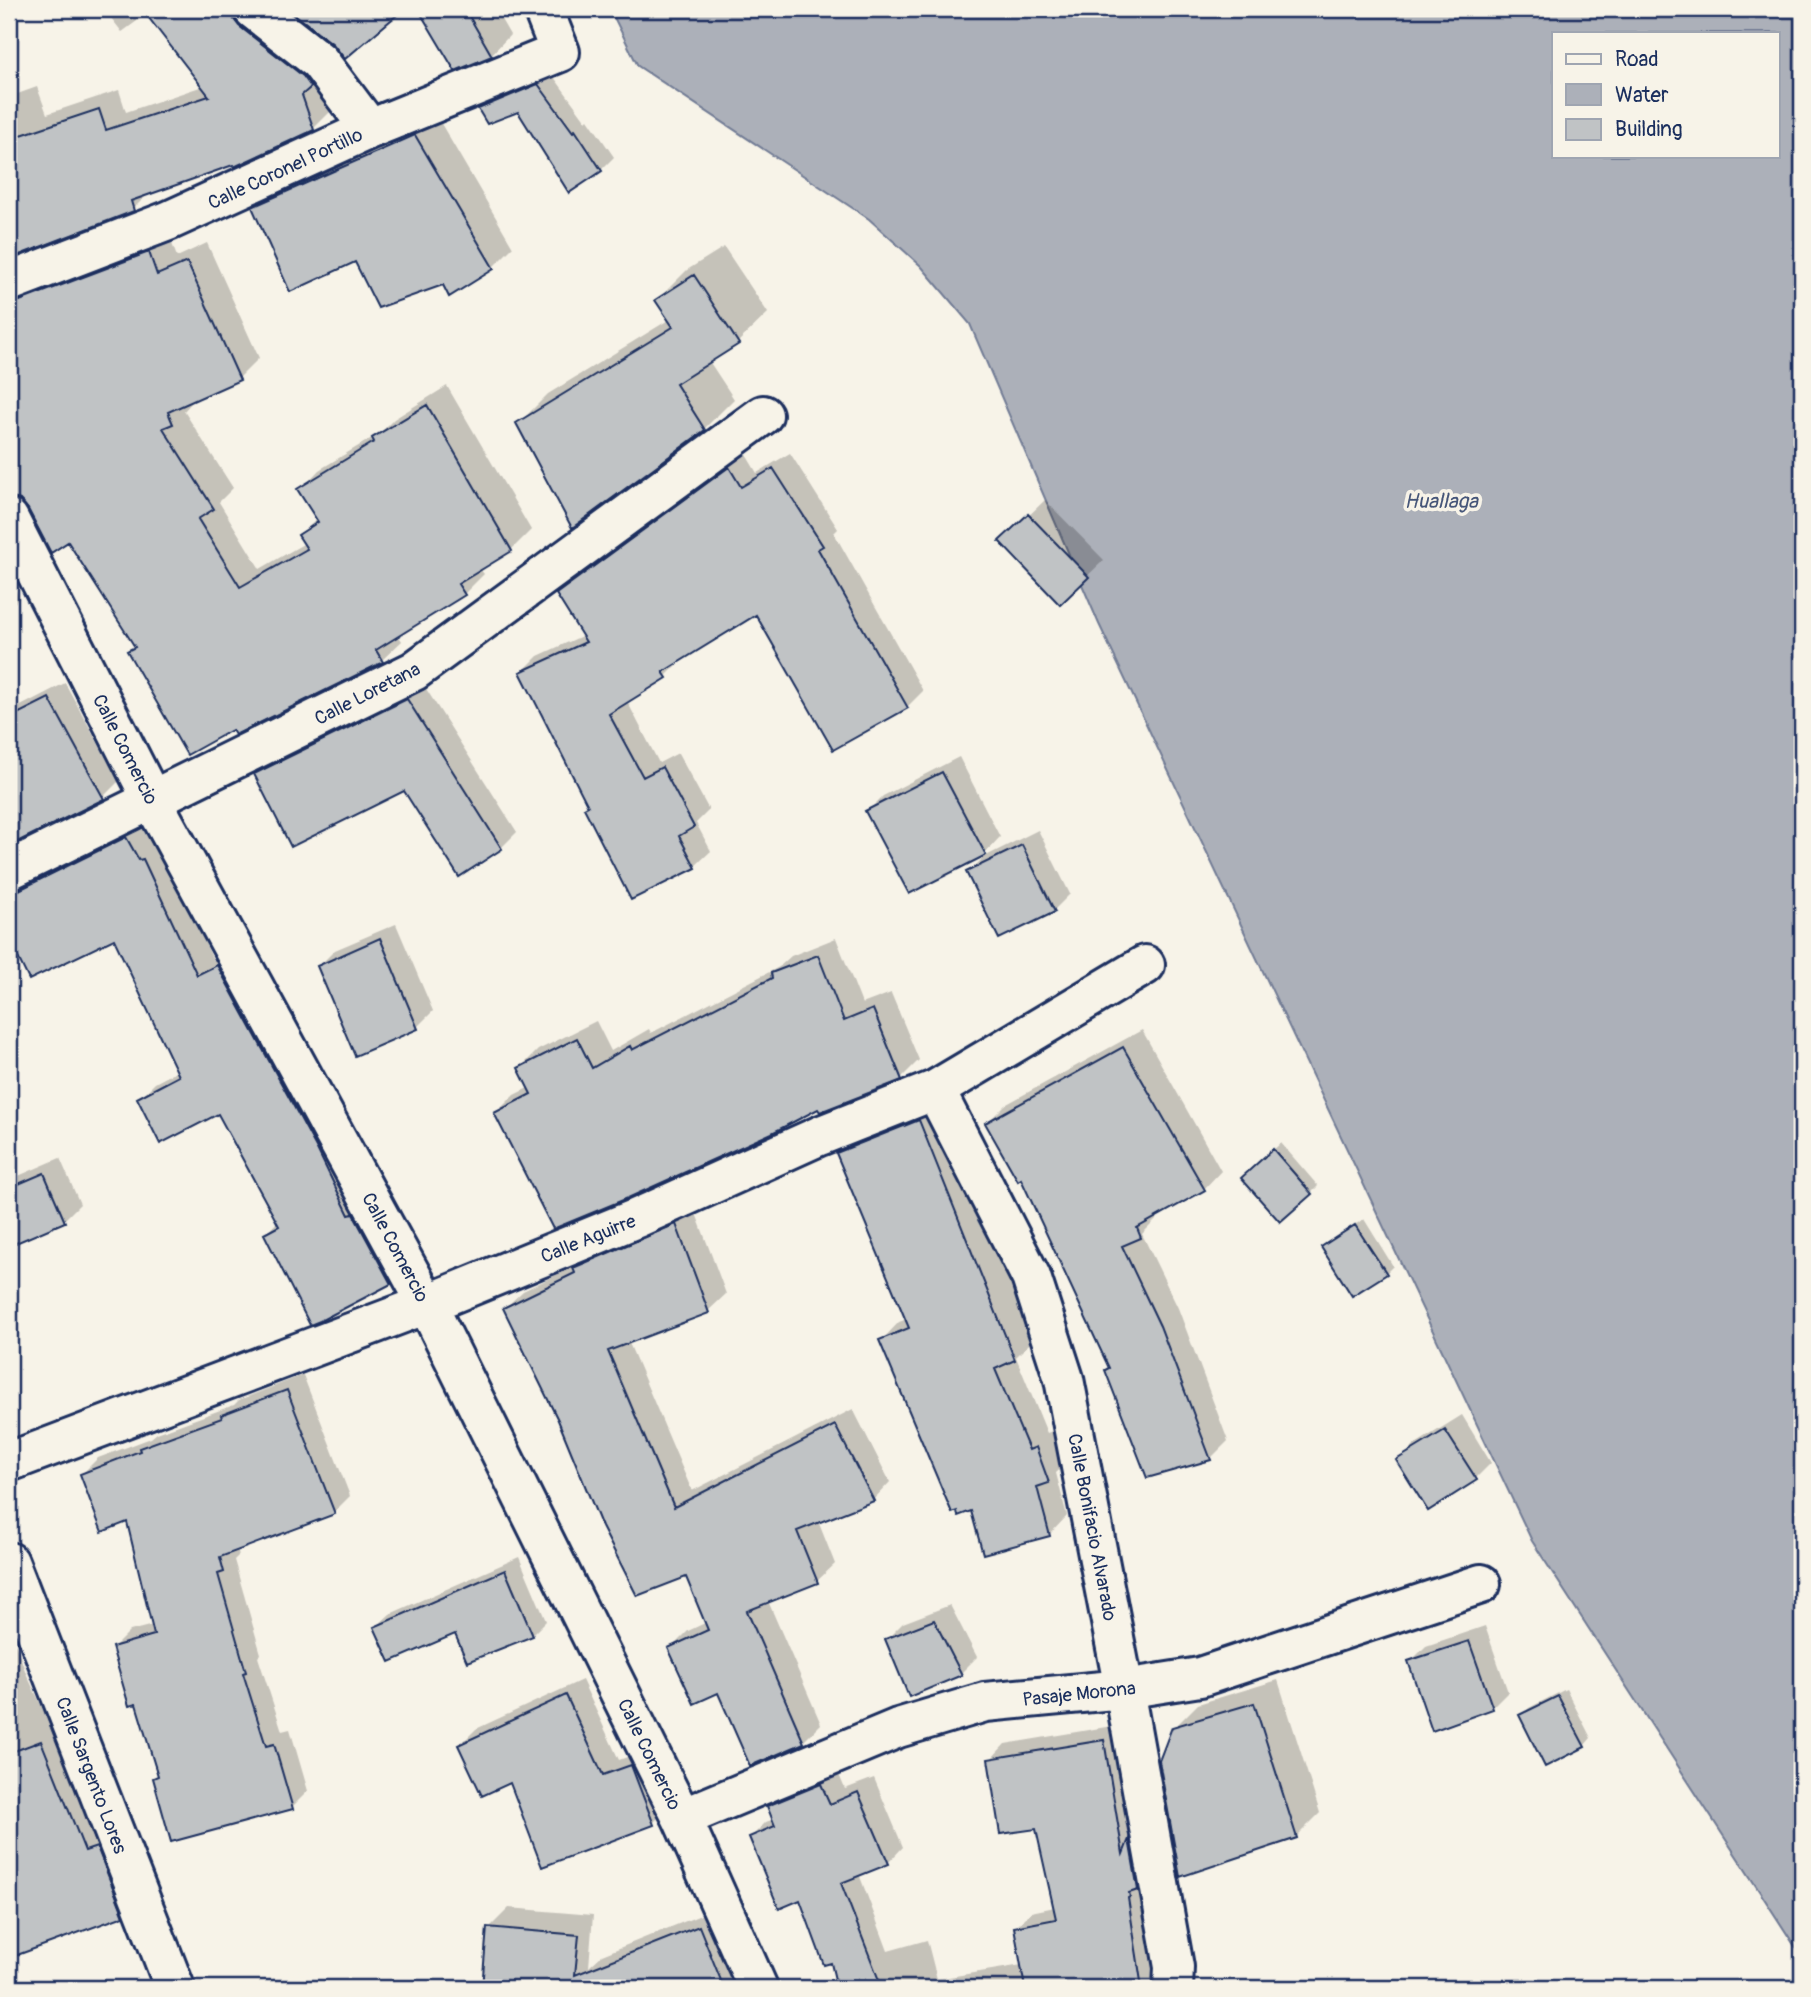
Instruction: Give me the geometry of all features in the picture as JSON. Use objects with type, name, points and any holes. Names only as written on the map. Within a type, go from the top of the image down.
[{"type":"street","points":[[253,9],[319,61],[370,129]]},
{"type":"street","name":"Calle Coronel Portillo","points":[[9,282],[168,221],[370,129],[561,52],[543,9]]},
{"type":"street","name":"Calle Loretana","points":[[9,870],[414,671],[763,415]]},
{"type":"street","name":"Calle Comercio","points":[[9,519],[152,800],[426,1304],[682,1818],[758,1988]]},
{"type":"street","name":"Calle Aguirre","points":[[9,1462],[426,1304],[637,1218],[819,1136],[935,1090],[1145,965]]},
{"type":"street","name":"Calle Bonifacio Alvarado","points":[[935,1090],[1031,1277],[1060,1367],[1124,1689],[1174,1967],[1172,1988]]},
{"type":"street","name":"Calle Sargento Lores","points":[[9,1562],[175,1988]]},
{"type":"street","name":"Pasaje Morona","points":[[682,1818],[898,1728],[985,1702],[1124,1689],[1200,1676],[1481,1584]]},
{"type":"water","name":"Huallaga","points":[[610,9],[1802,9],[1802,1957],[1532,1541],[1099,624],[970,324],[921,266],[869,219],[638,66]]},
{"type":"building","points":[[142,9],[232,9],[233,18],[239,26],[303,76],[311,87],[302,95],[314,130],[234,167],[233,165],[131,201],[134,211],[9,259],[9,139],[99,109],[106,130],[209,96]]},
{"type":"building","points":[[288,9],[404,9],[345,59],[333,44]]},
{"type":"building","points":[[418,9],[465,9],[492,56],[455,71]]},
{"type":"building","points":[[538,84],[573,132],[575,130],[602,171],[569,193],[518,112],[487,124],[478,109]]},
{"type":"building","points":[[415,135],[494,269],[449,297],[443,285],[378,308],[355,262],[290,292],[252,207]]},
{"type":"building","points":[[149,252],[157,275],[187,262],[240,380],[168,412],[173,424],[163,428],[214,509],[198,519],[240,587],[307,549],[298,535],[318,522],[297,489],[374,442],[372,438],[427,405],[512,551],[458,584],[465,595],[376,650],[383,662],[235,735],[232,730],[187,755],[127,651],[135,647],[68,542],[51,553],[28,509],[20,500],[9,497],[9,303]]},
{"type":"building","points":[[694,275],[739,344],[676,384],[705,430],[572,528],[516,423],[673,327],[655,300]]},
{"type":"building","points":[[729,467],[741,487],[773,468],[823,546],[818,549],[908,708],[833,750],[756,615],[663,672],[667,678],[609,714],[643,777],[662,767],[694,827],[679,836],[696,868],[631,900],[584,808],[588,806],[520,672],[586,642],[556,594]]},
{"type":"building","points":[[1028,514],[1089,577],[1060,605],[999,541]]},
{"type":"building","points":[[49,698],[104,799],[9,846],[9,718]]},
{"type":"building","points":[[407,699],[502,849],[459,877],[404,791],[291,847],[254,774]]},
{"type":"building","points":[[942,772],[986,855],[909,894],[865,811]]},
{"type":"building","points":[[126,837],[139,860],[143,859],[197,975],[217,965],[317,1149],[349,1215],[353,1214],[391,1284],[310,1325],[264,1234],[279,1226],[218,1114],[160,1144],[137,1098],[179,1076],[114,939],[29,980],[9,939],[9,892],[19,890]]},
{"type":"building","points":[[1022,845],[1055,912],[999,939],[966,872]]},
{"type":"building","points":[[380,938],[418,1029],[355,1056],[317,966]]},
{"type":"building","points":[[818,955],[844,1021],[873,1009],[902,1080],[820,1112],[818,1109],[772,1133],[553,1229],[494,1113],[531,1094],[518,1068],[577,1038],[592,1068],[630,1046],[632,1050],[772,978],[771,973]]},
{"type":"building","points":[[1123,1047],[1205,1190],[1137,1228],[1141,1238],[1122,1246],[1160,1326],[1211,1460],[1147,1478],[1105,1370],[1109,1368],[1021,1179],[1018,1181],[985,1123]]},
{"type":"building","points":[[919,1120],[1015,1360],[995,1369],[1029,1450],[1036,1447],[1049,1483],[1037,1487],[1050,1536],[983,1554],[971,1511],[958,1516],[957,1511],[952,1513],[879,1340],[909,1328],[836,1153]]},
{"type":"building","points":[[1273,1149],[1312,1194],[1280,1222],[1241,1178]]},
{"type":"building","points":[[44,1173],[65,1222],[9,1246],[9,1188]]},
{"type":"building","points":[[676,1224],[709,1313],[608,1351],[674,1507],[835,1425],[874,1501],[797,1531],[818,1583],[747,1611],[804,1743],[750,1766],[718,1693],[694,1704],[668,1648],[708,1630],[686,1577],[637,1596],[602,1527],[558,1420],[503,1308],[575,1273],[573,1268]]},
{"type":"building","points":[[1355,1225],[1387,1274],[1352,1296],[1321,1247]]},
{"type":"building","points":[[287,1390],[335,1514],[220,1557],[224,1572],[218,1574],[246,1672],[243,1673],[266,1746],[274,1744],[293,1809],[171,1842],[153,1778],[158,1776],[136,1704],[129,1706],[112,1647],[154,1635],[127,1522],[102,1532],[80,1474]]},
{"type":"building","points":[[1445,1430],[1477,1480],[1428,1511],[1396,1460]]},
{"type":"building","points":[[505,1570],[533,1636],[467,1662],[455,1634],[390,1662],[374,1627]]},
{"type":"building","points":[[934,1620],[962,1675],[909,1697],[885,1639]]},
{"type":"building","points":[[1469,1641],[1493,1709],[1432,1731],[1408,1661]]},
{"type":"building","points":[[566,1695],[603,1775],[631,1765],[654,1825],[542,1867],[510,1783],[482,1796],[458,1745]]},
{"type":"building","points":[[1558,1696],[1585,1747],[1545,1767],[1519,1715]]},
{"type":"building","points":[[1254,1703],[1297,1838],[1180,1877],[1159,1761],[1172,1727]]},
{"type":"building","points":[[1104,1740],[1123,1854],[1129,1839],[1138,1890],[1129,1893],[1128,1898],[1142,1988],[1025,1988],[1014,1927],[1056,1919],[1036,1829],[1000,1834],[988,1759]]},
{"type":"building","points":[[41,1741],[85,1851],[97,1847],[124,1916],[9,1958],[9,1753]]},
{"type":"building","points":[[821,1784],[830,1804],[858,1792],[889,1864],[841,1883],[882,1988],[837,1988],[831,1963],[824,1965],[800,1900],[779,1909],[749,1837],[775,1826],[767,1806]]},
{"type":"building","points":[[699,1926],[724,1988],[482,1988],[487,1927],[579,1935],[575,1975]]}]
